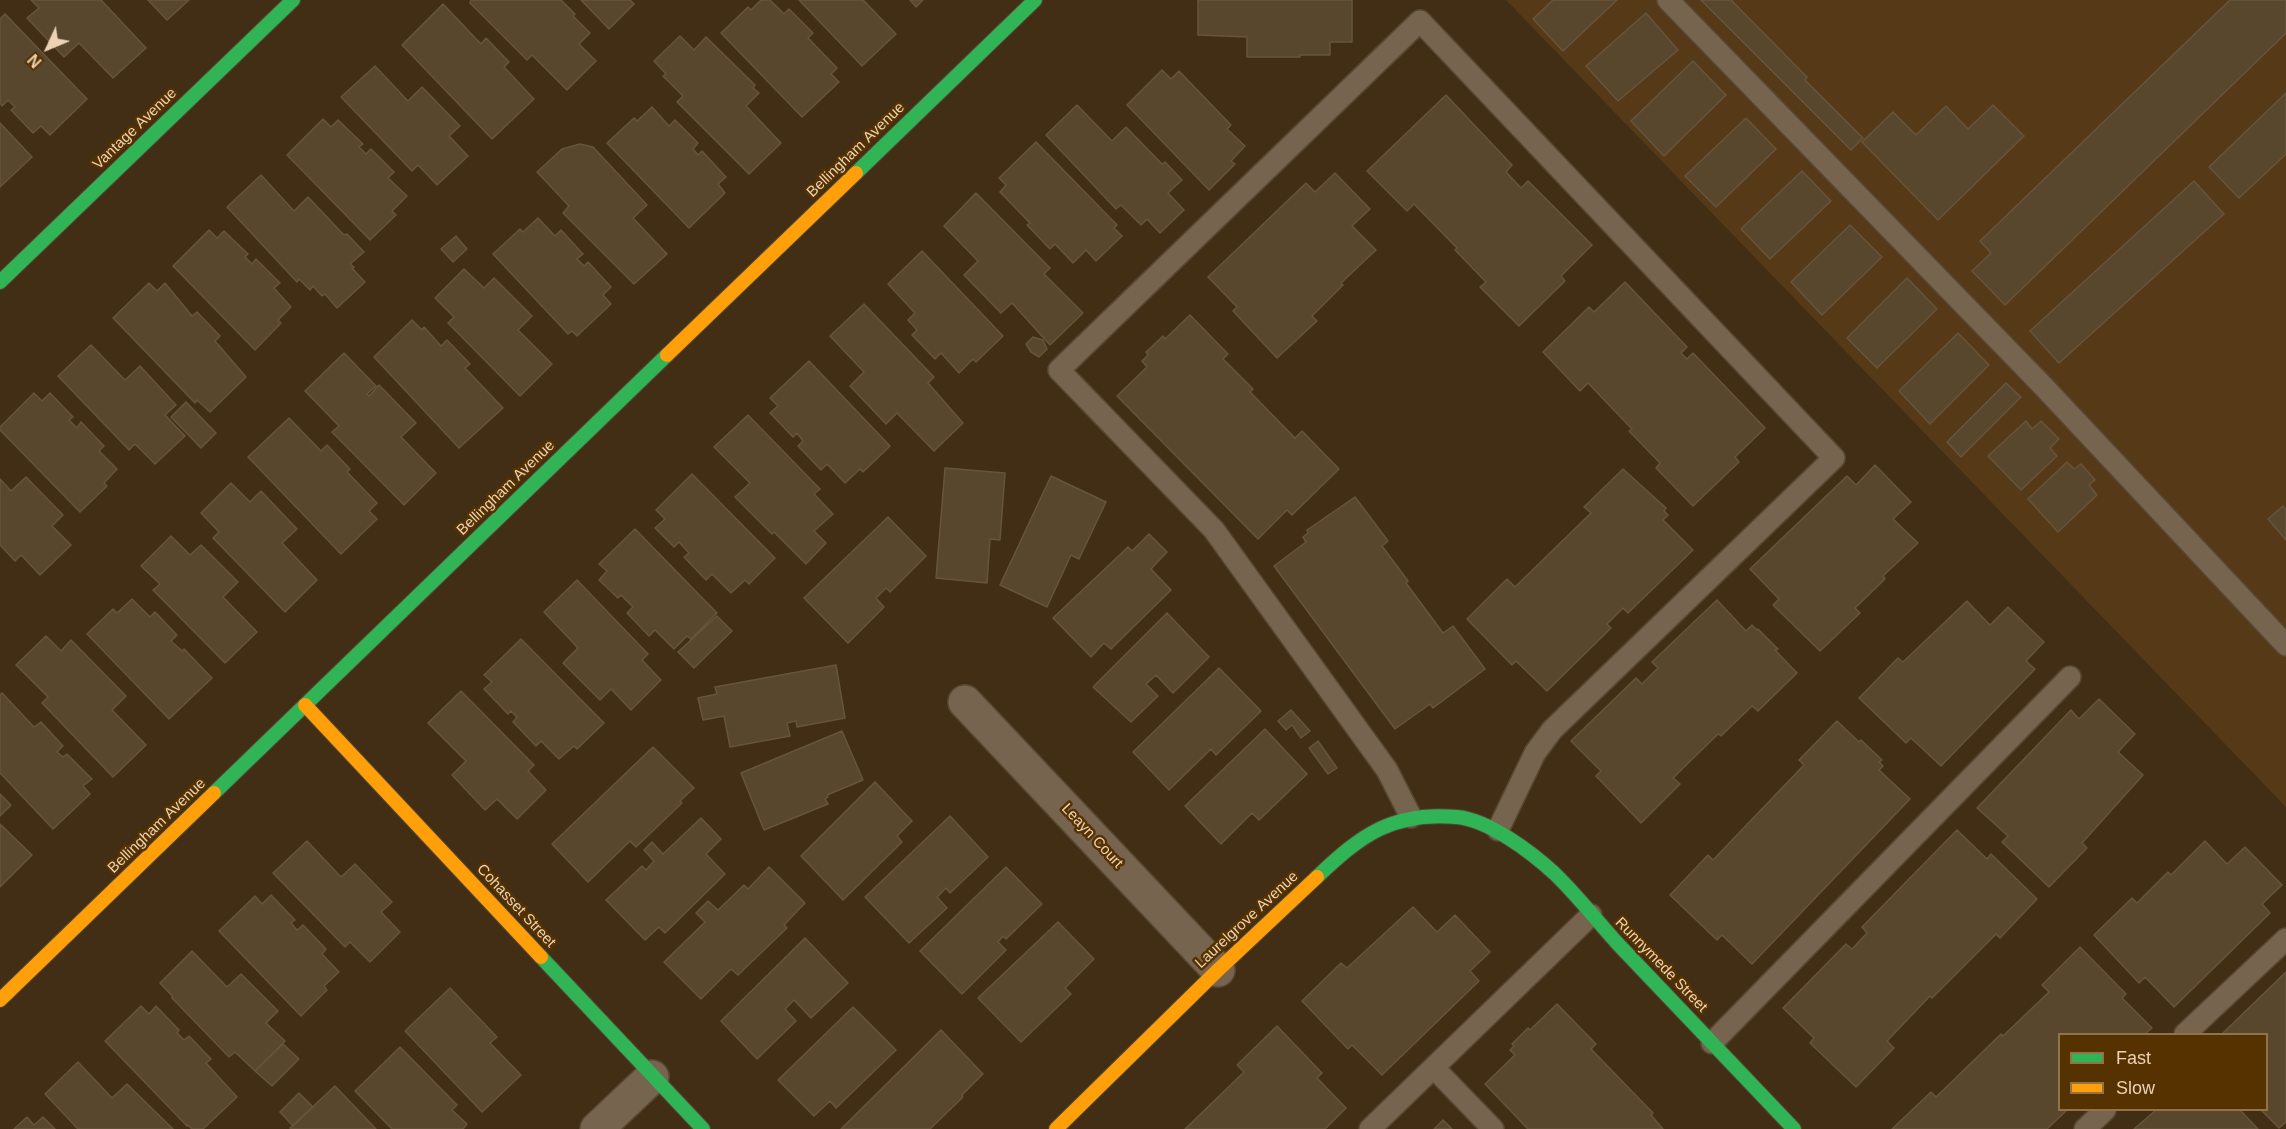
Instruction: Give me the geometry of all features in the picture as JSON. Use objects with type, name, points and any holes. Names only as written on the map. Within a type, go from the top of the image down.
[{"type":"street","name":"Vantage Avenue","points":[[0,282],[292,0]]},
{"type":"street","name":"Bellingham Avenue","points":[[0,1000],[1035,0]]},
{"type":"street","name":"Leayn Court","points":[[965,702],[1218,970]]},
{"type":"street","name":"Cohasset Street","points":[[305,705],[703,1129]]},
{"type":"street","name":"Laurelgrove Avenue","points":[[1056,1129],[1218,970],[1337,858],[1378,828],[1411,817],[1459,816],[1498,830]]},
{"type":"street","name":"Runnymede Street","points":[[1498,830],[1554,873],[1794,1129]]},
{"type":"street","points":[[597,1129],[652,1077]]},
{"type":"lane","points":[[1668,0],[2035,378],[2286,645]]},
{"type":"lane","points":[[1411,817],[1387,770],[1214,530],[1059,370],[1420,21],[1834,458],[1552,730],[1535,753],[1498,830]]},
{"type":"lane","points":[[1712,1042],[2070,677]]},
{"type":"lane","points":[[1370,1129],[1591,915]]},
{"type":"lane","points":[[2187,1033],[2286,939]]},
{"type":"lane","points":[[1434,1068],[1493,1129]]},
{"type":"lane","points":[[2085,1129],[2104,1111]]},
{"type":"shaded area","points":[[1506,0],[2286,0],[2286,807]]},
{"type":"building","points":[[31,0],[101,0],[146,48],[113,78],[79,43],[64,57],[27,18],[39,8]]},
{"type":"building","points":[[148,0],[189,0],[167,20]]},
{"type":"building","points":[[471,0],[561,0],[590,33],[579,44],[596,61],[567,90],[532,55],[527,60],[470,3]]},
{"type":"building","points":[[581,0],[630,0],[634,4],[609,29]]},
{"type":"building","points":[[761,0],[770,0],[784,14],[789,9],[813,33],[808,38],[837,68],[831,74],[839,82],[802,117],[721,33],[748,7],[751,10]]},
{"type":"building","points":[[799,0],[863,0],[896,34],[862,66]]},
{"type":"building","points":[[910,0],[923,0],[916,7]]},
{"type":"building","points":[[1198,0],[1352,0],[1352,42],[1330,42],[1330,55],[1247,57],[1247,37],[1198,35]]},
{"type":"building","points":[[1553,0],[1617,0],[1563,51],[1533,19]]},
{"type":"building","points":[[1701,0],[1731,0],[1807,77],[1805,80],[1863,138],[1851,150]]},
{"type":"building","points":[[2230,0],[2286,0],[2286,33],[2005,305],[1972,271],[1991,253],[1980,241]]},
{"type":"building","points":[[443,4],[481,44],[486,38],[509,62],[504,67],[534,99],[492,139],[402,45]]},
{"type":"building","points":[[1646,13],[1678,50],[1618,101],[1586,66]]},
{"type":"building","points":[[5,14],[87,99],[50,135],[41,126],[33,133],[11,110],[15,107],[8,100],[2,106],[0,103],[0,19]]},
{"type":"building","points":[[680,36],[694,50],[706,37],[755,85],[753,88],[759,93],[746,106],[781,143],[749,174],[677,102],[683,96],[663,76],[666,74],[654,61]]},
{"type":"building","points":[[1693,61],[1726,95],[1664,156],[1631,121]]},
{"type":"building","points":[[375,66],[408,101],[422,87],[460,126],[449,136],[468,156],[437,185],[418,165],[412,171],[341,97]]},
{"type":"building","points":[[1162,70],[1171,79],[1179,71],[1231,125],[1227,129],[1245,146],[1231,161],[1235,164],[1209,190],[1127,105]]},
{"type":"building","points":[[2286,93],[2286,154],[2239,198],[2209,167]]},
{"type":"building","points":[[1446,95],[1512,165],[1506,172],[1521,188],[1528,181],[1592,245],[1561,276],[1565,281],[1519,326],[1480,287],[1486,282],[1414,204],[1407,211],[1367,171]]},
{"type":"building","points":[[1077,105],[1112,141],[1126,127],[1162,164],[1165,162],[1182,180],[1168,193],[1184,210],[1160,233],[1147,219],[1141,225],[1121,205],[1116,209],[1046,135]]},
{"type":"building","points":[[1993,105],[2024,136],[1938,220],[1862,142],[1893,112],[1916,135],[1946,106],[1968,129]]},
{"type":"building","points":[[652,107],[669,126],[675,120],[698,143],[693,149],[698,155],[702,151],[726,177],[718,184],[725,193],[689,228],[607,143],[634,118],[637,121]]},
{"type":"building","points":[[1746,118],[1776,149],[1716,207],[1685,176]]},
{"type":"building","points":[[323,119],[331,127],[338,120],[363,144],[359,147],[366,154],[371,149],[394,172],[388,178],[407,196],[392,211],[396,215],[370,240],[287,155]]},
{"type":"building","points":[[0,123],[32,157],[0,187]]},
{"type":"building","points":[[1036,142],[1117,225],[1114,228],[1122,236],[1096,261],[1086,250],[1073,263],[1055,244],[1050,249],[1027,225],[1030,223],[1000,192],[1006,185],[999,178]]},
{"type":"building","points":[[580,144],[593,147],[647,205],[633,218],[667,254],[634,284],[563,213],[569,206],[537,172],[562,149]]},
{"type":"building","points":[[1802,171],[1831,201],[1770,259],[1741,229]]},
{"type":"building","points":[[1335,173],[1370,209],[1352,226],[1376,250],[1341,283],[1343,285],[1312,316],[1317,321],[1277,358],[1233,311],[1237,307],[1208,277],[1306,183],[1315,192]]},
{"type":"building","points":[[261,175],[294,211],[308,197],[344,235],[347,234],[364,252],[350,264],[365,282],[337,308],[325,294],[322,296],[313,286],[310,290],[299,279],[297,282],[227,207]]},
{"type":"building","points":[[2194,181],[2224,214],[2059,363],[2030,331]]},
{"type":"building","points":[[976,193],[1050,268],[1044,274],[1083,313],[1050,345],[1012,303],[1001,313],[964,275],[978,261],[944,226]]},
{"type":"building","points":[[538,218],[555,236],[561,230],[583,254],[577,259],[584,266],[588,262],[611,287],[603,295],[611,304],[577,336],[572,331],[568,334],[493,254],[520,229],[523,232]]},
{"type":"building","points":[[1850,225],[1882,257],[1822,315],[1791,282]]},
{"type":"building","points":[[209,230],[217,238],[224,231],[248,254],[245,257],[252,264],[256,259],[280,283],[274,288],[291,307],[278,320],[281,323],[255,350],[173,266]]},
{"type":"building","points":[[456,236],[467,249],[453,262],[441,249]]},
{"type":"building","points":[[922,251],[1003,336],[976,362],[973,359],[959,373],[941,353],[935,359],[912,335],[917,330],[908,320],[915,313],[888,284]]},
{"type":"building","points":[[464,269],[484,288],[494,278],[532,316],[518,330],[552,364],[520,396],[448,323],[454,317],[435,298]]},
{"type":"building","points":[[1907,278],[1937,309],[1877,368],[1847,338]]},
{"type":"building","points":[[1625,282],[1687,347],[1681,353],[1687,359],[1693,353],[1765,428],[1735,457],[1739,462],[1693,506],[1656,468],[1660,463],[1629,431],[1632,429],[1588,383],[1580,391],[1543,352],[1589,307],[1594,312]]},
{"type":"building","points":[[149,283],[157,291],[165,283],[192,316],[197,312],[220,336],[215,341],[246,377],[210,412],[197,400],[195,403],[113,318]]},
{"type":"building","points":[[864,304],[934,377],[928,383],[963,423],[934,451],[897,413],[886,424],[850,386],[864,372],[830,336]]},
{"type":"building","points":[[1190,315],[1228,354],[1223,359],[1253,389],[1250,392],[1295,438],[1302,431],[1339,469],[1292,515],[1287,510],[1258,539],[1117,396],[1147,367],[1142,361],[1148,355],[1146,352],[1163,336],[1165,339]]},
{"type":"building","points":[[412,320],[422,330],[424,327],[441,346],[447,340],[470,364],[465,368],[503,408],[459,448],[374,357]]},
{"type":"building","points":[[1958,333],[1989,365],[1930,424],[1899,391]]},
{"type":"building","points":[[1033,337],[1043,340],[1047,349],[1039,357],[1031,352],[1026,344]]},
{"type":"building","points":[[91,345],[125,380],[140,366],[176,405],[165,415],[185,436],[155,464],[135,444],[129,450],[58,376]]},
{"type":"building","points":[[344,353],[376,386],[367,394],[369,396],[379,385],[416,423],[401,437],[436,473],[404,505],[332,432],[339,426],[305,391]]},
{"type":"building","points":[[809,361],[890,446],[863,472],[860,469],[845,483],[827,464],[821,470],[798,446],[803,441],[797,433],[793,437],[770,413],[778,406],[770,398]]},
{"type":"building","points":[[2006,383],[2021,397],[1961,457],[1947,442]]},
{"type":"building","points":[[34,393],[42,401],[50,393],[73,417],[69,420],[77,428],[81,422],[104,446],[99,451],[117,469],[104,483],[107,486],[80,512],[0,430],[0,427]]},
{"type":"building","points":[[186,402],[216,433],[201,448],[171,417]]},
{"type":"building","points":[[748,415],[820,489],[814,494],[833,514],[814,531],[826,543],[806,564],[735,497],[750,483],[714,447]]},
{"type":"building","points":[[289,418],[321,451],[327,445],[350,469],[347,472],[377,503],[369,511],[377,519],[341,554],[248,457]]},
{"type":"building","points":[[2026,421],[2032,429],[2041,421],[2059,439],[2050,448],[2057,456],[2021,490],[1988,456]]},
{"type":"building","points":[[2067,462],[2074,469],[2081,464],[2095,480],[2089,485],[2097,495],[2058,532],[2028,499]]},
{"type":"building","points":[[1875,465],[1911,502],[1893,519],[1918,543],[1883,576],[1885,579],[1855,608],[1860,613],[1820,651],[1773,605],[1779,599],[1750,569],[1847,476],[1856,485]]},
{"type":"building","points":[[945,468],[1005,473],[1000,540],[990,539],[987,583],[936,578]]},
{"type":"building","points":[[1623,469],[1666,508],[1664,511],[1668,515],[1663,520],[1693,550],[1628,613],[1623,608],[1607,624],[1611,628],[1547,691],[1516,661],[1512,665],[1467,619],[1507,579],[1515,587],[1591,513],[1584,507]]},
{"type":"building","points":[[692,474],[775,558],[749,584],[745,580],[731,593],[712,574],[706,580],[684,557],[689,553],[679,542],[674,547],[655,528],[665,519],[656,510]]},
{"type":"building","points":[[1051,476],[1106,502],[1079,559],[1071,555],[1047,607],[1000,585]]},
{"type":"building","points":[[26,477],[63,515],[52,526],[71,545],[40,575],[21,555],[15,561],[0,545],[0,479],[11,491]]},
{"type":"building","points":[[231,483],[250,502],[261,491],[297,529],[282,543],[317,580],[285,612],[213,538],[219,532],[201,513]]},
{"type":"building","points":[[1355,497],[1388,541],[1382,546],[1443,633],[1453,626],[1485,669],[1433,708],[1430,704],[1395,729],[1274,566],[1306,542],[1303,537],[1308,533],[1307,530]]},
{"type":"building","points":[[2283,506],[2286,510],[2286,540],[2268,519]]},
{"type":"building","points":[[888,517],[926,556],[890,592],[886,588],[876,598],[884,607],[848,643],[804,598]]},
{"type":"building","points":[[635,529],[717,613],[691,639],[687,636],[674,649],[655,630],[649,636],[627,613],[633,607],[621,595],[618,598],[599,580],[607,571],[599,564]]},
{"type":"building","points":[[1149,534],[1167,552],[1151,569],[1171,590],[1111,649],[1104,643],[1091,657],[1053,618],[1128,547],[1132,551]]},
{"type":"building","points":[[171,536],[190,555],[201,545],[238,582],[223,597],[257,632],[225,663],[153,590],[160,584],[141,566]]},
{"type":"building","points":[[577,580],[648,654],[642,660],[661,680],[631,710],[611,689],[600,700],[563,663],[578,648],[544,612]]},
{"type":"building","points":[[132,599],[150,617],[155,612],[177,635],[171,641],[182,651],[184,649],[212,678],[169,719],[87,634],[113,609],[117,613]]},
{"type":"building","points":[[1717,600],[1746,631],[1752,625],[1758,629],[1797,673],[1758,711],[1752,706],[1721,736],[1718,734],[1673,778],[1680,784],[1641,823],[1596,776],[1601,771],[1571,741],[1636,678],[1642,684],[1658,668],[1652,662]]},
{"type":"building","points":[[1967,601],[1990,625],[2008,607],[2044,642],[2026,661],[2035,669],[1941,766],[1911,738],[1906,743],[1859,698],[1898,658],[1903,662]]},
{"type":"building","points":[[1167,613],[1209,657],[1173,693],[1156,675],[1146,684],[1158,696],[1131,722],[1093,687]]},
{"type":"building","points":[[717,616],[732,631],[694,668],[678,652]]},
{"type":"building","points":[[46,636],[61,651],[71,640],[126,696],[112,710],[146,745],[113,777],[42,703],[48,697],[16,665]]},
{"type":"building","points":[[521,639],[604,723],[577,749],[574,746],[559,759],[541,741],[536,746],[513,722],[517,717],[511,711],[508,714],[484,689],[492,682],[484,675]]},
{"type":"building","points":[[836,665],[845,718],[797,727],[796,721],[787,723],[790,736],[730,747],[724,716],[703,720],[698,698],[717,694],[715,687]]},
{"type":"building","points":[[1219,668],[1261,711],[1216,755],[1211,749],[1169,790],[1133,752]]},
{"type":"building","points":[[461,691],[534,765],[528,771],[546,790],[517,819],[497,799],[485,810],[452,775],[466,761],[428,723]]},
{"type":"building","points":[[2,693],[34,727],[41,722],[63,746],[57,752],[63,757],[67,754],[92,779],[83,786],[90,794],[53,829],[0,773],[0,695]]},
{"type":"building","points":[[2099,699],[2135,734],[2118,752],[2143,775],[2082,843],[2087,848],[2049,887],[2002,842],[2008,836],[1977,808],[2071,710],[2079,719]]},
{"type":"building","points":[[1291,710],[1310,731],[1301,738],[1292,725],[1286,730],[1278,721]]},
{"type":"building","points":[[1837,721],[1882,760],[1879,762],[1883,766],[1879,770],[1910,799],[1752,964],[1722,935],[1717,940],[1670,895],[1708,855],[1713,860],[1804,765],[1799,760]]},
{"type":"building","points":[[1265,729],[1307,774],[1259,820],[1252,813],[1221,844],[1185,806]]},
{"type":"building","points":[[842,731],[863,780],[827,795],[825,799],[828,804],[764,830],[741,773]]},
{"type":"building","points":[[1318,741],[1337,768],[1328,774],[1309,748]]},
{"type":"building","points":[[653,747],[694,788],[680,801],[682,803],[636,847],[630,841],[588,882],[552,844]]},
{"type":"building","points":[[875,782],[912,821],[897,836],[902,842],[843,900],[801,856]]},
{"type":"building","points":[[0,794],[11,805],[0,816]]},
{"type":"building","points":[[950,816],[988,857],[950,893],[946,888],[937,897],[947,908],[909,943],[865,897]]},
{"type":"building","points":[[701,818],[721,839],[706,854],[725,874],[665,933],[659,927],[645,940],[606,900],[642,866],[646,870],[654,861],[644,850],[652,842],[663,854]]},
{"type":"building","points":[[0,824],[32,855],[0,887]]},
{"type":"building","points":[[1957,830],[1987,859],[1991,854],[2037,899],[2000,938],[1996,934],[1932,998],[1930,996],[1887,1041],[1894,1048],[1856,1087],[1810,1043],[1814,1038],[1783,1008],[1846,944],[1852,949],[1867,933],[1862,927]]},
{"type":"building","points":[[307,841],[341,877],[355,864],[392,902],[381,912],[400,932],[370,962],[350,942],[345,947],[273,873]]},
{"type":"building","points":[[2205,841],[2227,864],[2245,847],[2282,885],[2262,904],[2270,913],[2174,1007],[2145,977],[2139,983],[2094,935],[2132,898],[2137,903],[2168,872],[2171,875]]},
{"type":"building","points":[[769,867],[805,903],[784,925],[787,928],[738,975],[731,969],[701,999],[664,962],[705,922],[696,913],[708,901],[718,910],[744,885],[748,889]]},
{"type":"building","points":[[1006,867],[1042,904],[1006,939],[1003,936],[998,942],[1006,950],[962,994],[920,951]]},
{"type":"building","points":[[271,895],[295,920],[291,923],[297,930],[303,925],[326,949],[322,954],[339,972],[324,986],[327,990],[301,1016],[219,931],[255,896],[262,904]]},
{"type":"building","points":[[1413,907],[1437,932],[1455,915],[1490,952],[1470,971],[1479,981],[1382,1075],[1352,1045],[1348,1049],[1302,1001],[1341,963],[1347,968]]},
{"type":"building","points":[[1058,922],[1094,959],[1065,988],[1071,994],[1021,1042],[978,998]]},
{"type":"building","points":[[805,938],[848,983],[811,1018],[794,1000],[785,1009],[796,1021],[757,1059],[721,1021]]},
{"type":"building","points":[[2080,947],[2126,994],[2122,998],[2152,1028],[2146,1033],[2058,1033],[2058,1111],[2066,1111],[2047,1129],[1892,1129],[1931,1092],[1936,1097],[2001,1034],[2003,1036],[2049,992],[2042,985]]},
{"type":"building","points":[[192,951],[227,987],[241,974],[278,1011],[266,1023],[285,1041],[255,1071],[235,1052],[229,1057],[160,983]]},
{"type":"building","points":[[2286,972],[2286,1122],[2279,1128],[2262,1111],[2268,1111],[2268,1033],[2223,1033]]},
{"type":"building","points":[[450,988],[497,1037],[490,1043],[521,1075],[482,1112],[405,1031]]},
{"type":"building","points":[[1557,1004],[1596,1044],[1591,1049],[1653,1113],[1651,1115],[1663,1129],[1528,1129],[1485,1084],[1515,1055],[1510,1050],[1514,1046],[1512,1044]]},
{"type":"building","points":[[141,1006],[149,1014],[156,1006],[179,1030],[177,1033],[184,1040],[189,1036],[211,1059],[206,1063],[237,1097],[203,1129],[192,1129],[187,1126],[105,1041]]},
{"type":"building","points":[[853,1007],[896,1050],[836,1108],[830,1101],[814,1116],[778,1080]]},
{"type":"building","points":[[1277,1026],[1322,1073],[1317,1078],[1346,1108],[1325,1129],[1185,1129],[1244,1072],[1237,1065]]},
{"type":"building","points":[[941,1030],[983,1074],[962,1095],[963,1097],[930,1129],[841,1129]]},
{"type":"building","points":[[283,1044],[299,1059],[272,1086],[255,1071]]},
{"type":"building","points":[[400,1047],[457,1105],[452,1110],[467,1124],[463,1129],[392,1129],[355,1091]]},
{"type":"building","points":[[78,1062],[112,1098],[127,1084],[173,1129],[78,1129],[45,1094]]},
{"type":"building","points":[[335,1086],[376,1129],[290,1128]]},
{"type":"building","points":[[299,1093],[313,1107],[293,1126],[280,1112]]},
{"type":"building","points":[[2155,1111],[2241,1111],[2258,1129],[2134,1129]]},
{"type":"building","points":[[27,1117],[34,1125],[43,1117],[55,1129],[14,1129]]},
{"type":"building","points":[[1443,1120],[1452,1129],[1434,1129]]},
{"type":"traffic: fast","points":[[0,282],[293,0]]},
{"type":"traffic: fast","points":[[856,173],[1035,0]]},
{"type":"traffic: fast","points":[[214,793],[667,355]]},
{"type":"traffic: fast","points":[[1317,877],[1348,849],[1396,822],[1434,816],[1457,817],[1469,819],[1496,830],[1534,856],[1562,881],[1618,944],[1794,1129]]},
{"type":"traffic: fast","points":[[541,957],[703,1129]]},
{"type":"traffic: slow","points":[[667,355],[856,173]]},
{"type":"traffic: slow","points":[[305,705],[541,957]]},
{"type":"traffic: slow","points":[[0,1000],[214,793]]},
{"type":"traffic: slow","points":[[1056,1129],[1218,970],[1317,877]]}]
